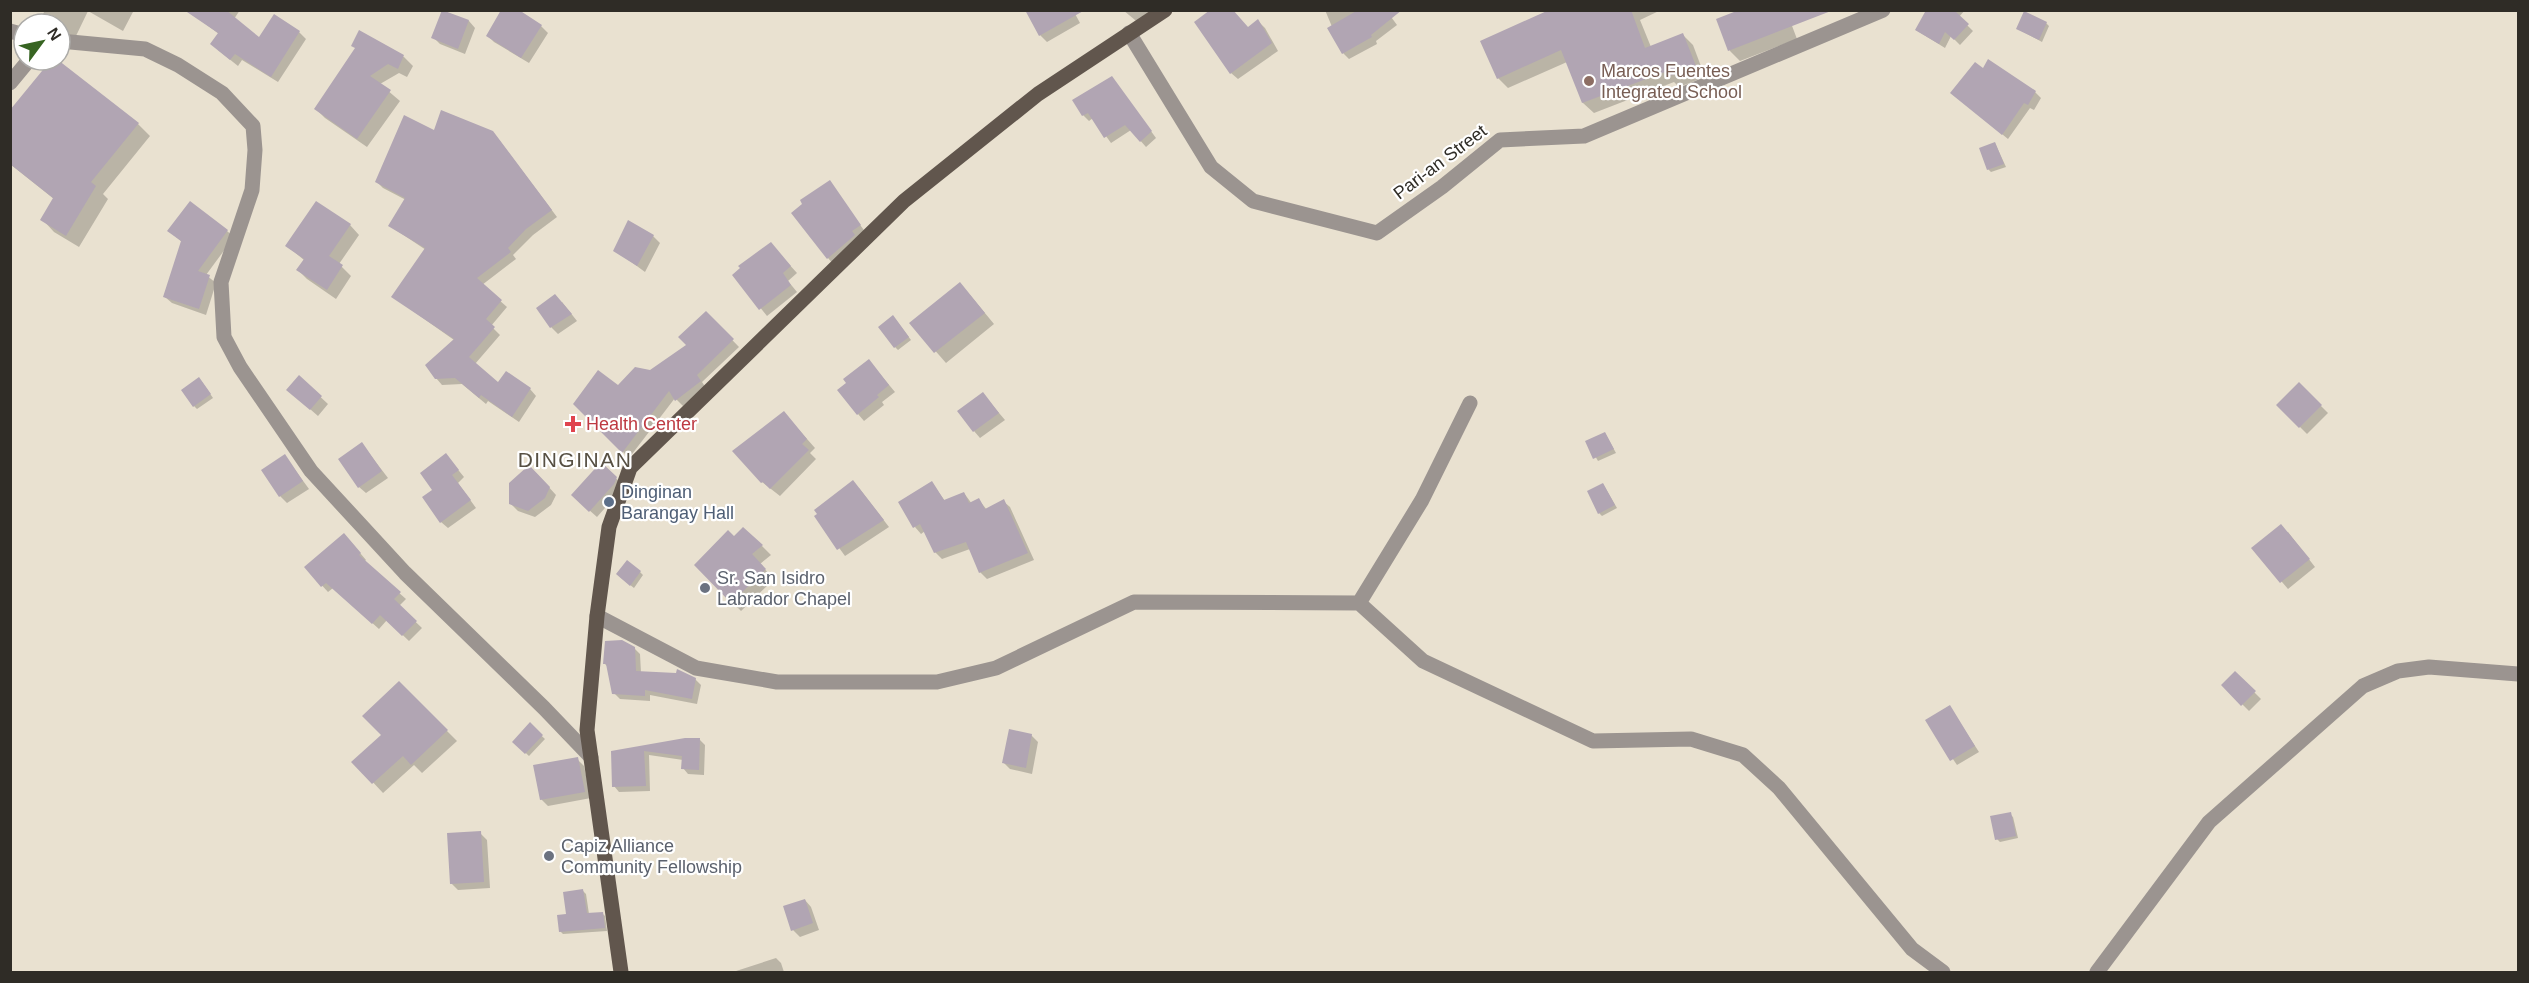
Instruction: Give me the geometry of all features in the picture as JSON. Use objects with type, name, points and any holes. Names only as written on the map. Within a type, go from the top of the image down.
[{"type":"main road","points":[[621,972],[587,730],[597,616],[609,527],[630,468],[904,201],[1038,94],[1165,10]]},
{"type":"street","name":"Pari-an Street","points":[[1129,33],[1211,167],[1245,195],[1253,201],[1377,233],[1442,187],[1500,140],[1584,136],[1882,10]]},
{"type":"street","points":[[72,42],[145,49],[178,65],[222,93],[253,126],[255,150],[252,190],[221,282],[224,337],[311,471],[405,573],[591,756]]},
{"type":"street","points":[[1359,603],[1422,500],[1470,403]]},
{"type":"street","points":[[597,616],[696,668],[777,682],[937,682],[996,668],[1134,602],[1359,603],[1423,661],[1593,741],[1690,739],[1743,755],[1779,788],[1912,949],[1943,972]]},
{"type":"street","points":[[2097,972],[2209,822],[2364,686],[2398,671],[2429,667],[2518,674]]},
{"type":"building","points":[[184,10],[226,10],[259,37],[274,14],[300,31],[271,77],[235,54],[230,60],[210,44],[218,33]]},
{"type":"building","points":[[442,10],[469,20],[458,49],[431,38]]},
{"type":"building","points":[[501,10],[519,10],[542,25],[521,58],[486,36]]},
{"type":"building","points":[[1025,10],[1085,10],[1039,36]]},
{"type":"building","points":[[1210,10],[1233,10],[1248,27],[1258,19],[1272,43],[1230,74],[1194,22]]},
{"type":"building","points":[[1358,10],[1402,10],[1371,35],[1372,37],[1342,54],[1327,28]]},
{"type":"building","points":[[1549,10],[1631,10],[1645,48],[1683,33],[1696,66],[1667,77],[1665,72],[1582,103],[1561,50],[1497,79],[1480,41]]},
{"type":"building","points":[[1739,10],[1831,11],[1728,51],[1716,19]]},
{"type":"building","points":[[1923,10],[1957,10],[1956,12],[1969,24],[1954,40],[1945,32],[1939,44],[1915,30],[1925,12]]},
{"type":"building","points":[[2024,11],[2047,22],[2039,40],[2016,29]]},
{"type":"building","points":[[359,30],[404,55],[398,69],[388,64],[370,76],[391,90],[357,139],[314,109],[355,48],[351,46]]},
{"type":"building","points":[[1988,59],[2036,91],[2028,105],[2024,103],[2002,135],[1950,93],[1975,62],[1983,68]]},
{"type":"building","points":[[72,71],[139,123],[91,182],[96,186],[66,236],[40,220],[53,198],[10,164],[10,110],[41,72]]},
{"type":"building","points":[[1112,76],[1152,131],[1140,142],[1125,125],[1104,138],[1088,113],[1082,116],[1072,100]]},
{"type":"building","points":[[441,110],[493,131],[552,210],[526,229],[508,248],[511,252],[477,278],[502,300],[486,319],[495,327],[469,357],[498,382],[506,371],[531,388],[512,417],[481,395],[479,398],[455,378],[435,379],[425,365],[454,339],[391,297],[425,248],[388,226],[405,198],[375,182],[404,115],[434,130]]},
{"type":"building","points":[[1995,142],[2004,164],[1987,170],[1979,148]]},
{"type":"building","points":[[830,180],[861,225],[852,231],[855,235],[827,259],[791,213],[802,204],[800,200]]},
{"type":"building","points":[[190,201],[228,230],[198,271],[210,275],[199,309],[163,297],[181,241],[167,231]]},
{"type":"building","points":[[316,201],[351,224],[329,256],[343,265],[327,290],[296,270],[304,259],[285,246]]},
{"type":"building","points":[[628,220],[654,235],[637,266],[613,251]]},
{"type":"building","points":[[771,242],[791,266],[783,273],[791,285],[759,310],[732,275],[740,268],[738,266]]},
{"type":"building","points":[[960,282],[985,313],[934,353],[909,323]]},
{"type":"building","points":[[555,294],[572,314],[550,328],[536,308]]},
{"type":"building","points":[[706,311],[734,339],[697,375],[701,381],[675,401],[669,391],[622,453],[573,404],[598,370],[618,385],[635,367],[650,370],[686,345],[678,337]]},
{"type":"building","points":[[893,315],[909,337],[894,348],[878,327]]},
{"type":"building","points":[[869,359],[889,385],[877,395],[879,397],[857,415],[837,390],[846,383],[843,379]]},
{"type":"building","points":[[299,375],[322,396],[310,410],[286,390]]},
{"type":"building","points":[[199,377],[211,394],[193,407],[181,390]]},
{"type":"building","points":[[2299,382],[2322,405],[2299,428],[2276,405]]},
{"type":"building","points":[[983,392],[999,413],[973,432],[957,411]]},
{"type":"building","points":[[784,411],[807,439],[802,444],[809,450],[770,489],[763,482],[761,483],[732,451]]},
{"type":"building","points":[[1605,432],[1614,449],[1593,459],[1585,441]]},
{"type":"building","points":[[362,442],[382,471],[358,488],[338,459]]},
{"type":"building","points":[[446,453],[459,470],[452,475],[471,500],[440,523],[422,497],[432,490],[420,473]]},
{"type":"building","points":[[285,454],[303,481],[279,497],[261,470]]},
{"type":"building","points":[[601,462],[617,477],[614,484],[589,512],[571,495]]},
{"type":"building","points":[[529,465],[550,487],[545,498],[528,511],[509,504],[509,483]]},
{"type":"building","points":[[853,480],[884,520],[837,550],[814,516],[817,514],[814,510]]},
{"type":"building","points":[[932,481],[944,500],[964,492],[969,503],[979,498],[985,509],[1004,499],[1028,553],[979,573],[966,542],[934,553],[920,524],[913,528],[898,502]]},
{"type":"building","points":[[1603,483],[1615,505],[1598,514],[1587,491]]},
{"type":"building","points":[[2281,524],[2310,559],[2280,583],[2251,548]]},
{"type":"building","points":[[743,527],[763,545],[752,554],[766,569],[731,603],[694,565],[728,530],[734,536]]},
{"type":"building","points":[[344,533],[361,553],[359,555],[401,592],[394,599],[417,621],[402,636],[380,615],[372,624],[326,583],[321,587],[304,567]]},
{"type":"building","points":[[627,560],[641,571],[630,586],[616,574]]},
{"type":"building","points":[[622,640],[635,647],[636,671],[676,673],[677,669],[696,678],[692,699],[645,690],[645,696],[612,694],[606,664],[603,664],[605,641]]},
{"type":"building","points":[[2235,671],[2256,691],[2241,706],[2221,685]]},
{"type":"building","points":[[399,681],[448,730],[411,765],[403,756],[372,784],[351,762],[381,735],[362,716]]},
{"type":"building","points":[[1950,705],[1975,746],[1950,761],[1925,720]]},
{"type":"building","points":[[530,722],[543,735],[525,754],[512,742]]},
{"type":"building","points":[[1009,729],[1032,734],[1026,768],[1002,763]]},
{"type":"building","points":[[685,738],[700,738],[699,770],[681,769],[682,756],[644,751],[646,786],[612,787],[611,751]]},
{"type":"building","points":[[578,757],[585,792],[540,800],[533,765]]},
{"type":"building","points":[[2011,812],[2016,836],[1995,840],[1990,816]]},
{"type":"building","points":[[481,831],[484,882],[450,884],[447,833]]},
{"type":"building","points":[[583,889],[587,913],[603,912],[605,928],[559,932],[557,915],[566,914],[563,892]]},
{"type":"building","points":[[805,899],[813,923],[791,931],[783,906]]},
{"type":"place","name":"Marcos Fuentes Integrated School","points":[[1589,81]]},
{"type":"place","name":"Health Center","points":[[573,424]]},
{"type":"place","name":"Dinginan Barangay Hall","points":[[609,502]]},
{"type":"place","name":"Sr. San Isidro Labrador Chapel","points":[[705,588]]},
{"type":"place","name":"Capiz Alliance Community Fellowship","points":[[549,856]]},
{"type":"district","name":"DINGINAN","points":[[575,459]]}]
